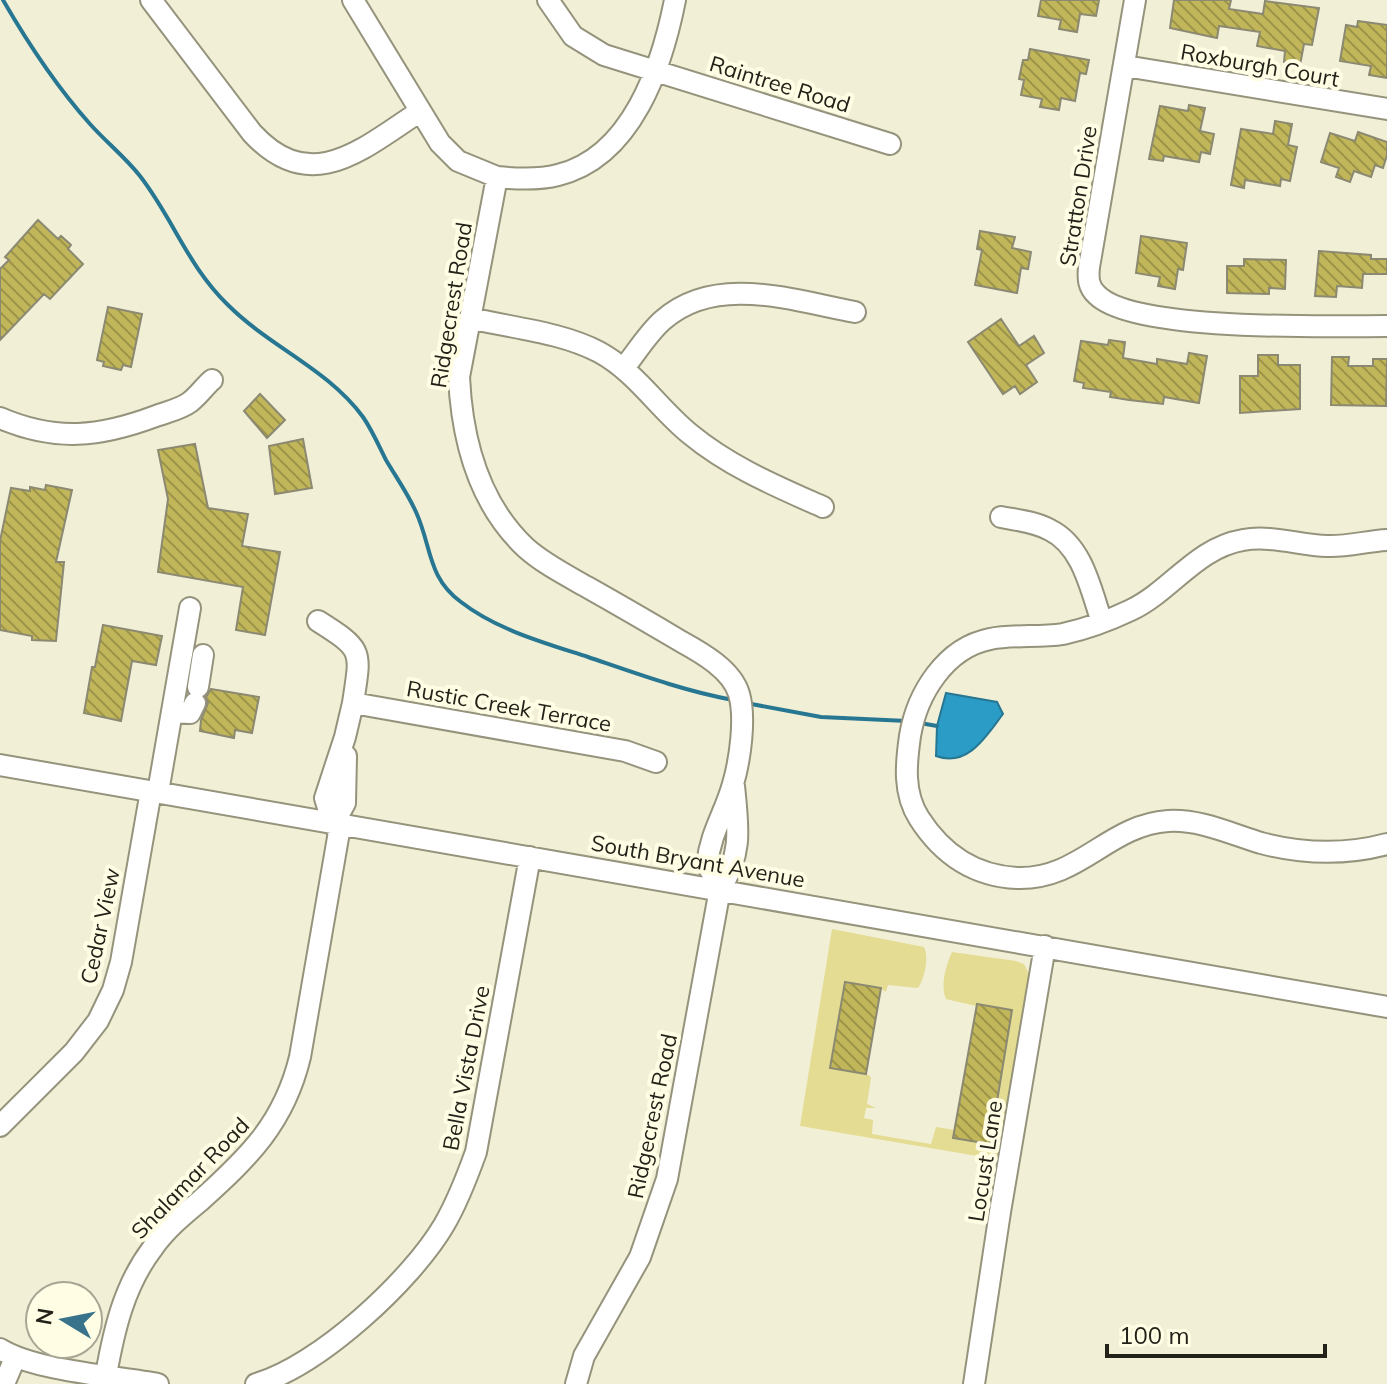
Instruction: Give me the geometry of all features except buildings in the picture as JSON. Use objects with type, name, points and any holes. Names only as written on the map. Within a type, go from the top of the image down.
[{"type":"street","points":[[151,0],[252,133],[264,147],[282,158],[314,165],[348,157],[419,112]]},
{"type":"street","points":[[353,0],[440,143],[458,161],[497,177],[520,179],[558,175],[580,167],[605,150],[624,131],[643,103],[675,0]]},
{"type":"street","name":"Raintree Road","points":[[548,0],[573,36],[588,48],[890,144]]},
{"type":"street","name":"Stratton Drive","points":[[1135,0],[1089,267],[1088,283],[1095,294],[1110,305],[1194,322],[1387,326]]},
{"type":"street","name":"Roxburgh Court","points":[[1125,66],[1387,109]]},
{"type":"street","name":"Ridgecrest Road","points":[[497,177],[459,377],[464,433],[474,471],[486,494],[519,540],[545,563],[690,646],[723,669],[739,691],[743,719],[734,783],[715,825],[707,864],[720,889],[667,1179],[640,1257],[584,1356],[576,1384]]},
{"type":"street","points":[[624,368],[663,320],[693,302],[710,297],[748,293],[855,312]]},
{"type":"street","points":[[470,318],[571,340],[603,354],[624,368],[673,420],[711,450],[733,465],[823,507]]},
{"type":"street","points":[[0,418],[44,432],[101,433],[122,429],[189,404],[212,380]]},
{"type":"street","points":[[1001,517],[1048,529],[1066,542],[1085,574],[1102,622]]},
{"type":"street","points":[[1387,540],[1338,546],[1281,539],[1243,540],[1212,551],[1147,600],[1102,622],[1063,633],[990,639],[974,644],[946,664],[929,683],[917,707],[906,777],[913,808],[939,844],[967,866],[1002,876],[1031,878],[1058,873],[1119,836],[1162,822],[1190,822],[1261,843],[1307,851],[1356,851],[1387,844]]},
{"type":"street","name":"Cedar View","points":[[0,1126],[74,1052],[98,1021],[113,990],[172,712],[190,608]]},
{"type":"street","points":[[318,621],[349,640],[358,655],[353,703],[345,737],[345,803],[337,825]]},
{"type":"street","points":[[172,712],[190,713],[197,695],[203,655]]},
{"type":"street","name":"Rustic Creek Terrace","points":[[353,703],[625,751],[656,762]]},
{"type":"street","name":"South Bryant Avenue","points":[[0,765],[1387,1007]]},
{"type":"street","name":"Shalamar Road","points":[[106,1375],[121,1306],[135,1275],[153,1247],[259,1144],[280,1113],[291,1089],[300,1057],[337,825]]},
{"type":"street","name":"Bella Vista Drive","points":[[256,1384],[297,1367],[392,1289],[420,1259],[443,1227],[461,1193],[476,1152],[530,857]]},
{"type":"street","name":"Locust Lane","points":[[974,1384],[1045,946]]},
{"type":"street","points":[[4,1384],[8,1354],[158,1384]]},
{"type":"shaded area","points":[[832,929],[924,947],[926,956],[926,968],[918,988],[888,985],[886,992],[880,988],[845,983],[838,1023],[874,1029],[873,1034],[837,1028],[830,1068],[869,1075],[871,1078],[867,1104],[876,1108],[866,1108],[864,1118],[873,1120],[872,1134],[931,1144],[936,1127],[955,1130],[954,1138],[990,1144],[996,1107],[960,1100],[996,1101],[1012,1010],[946,999],[946,969],[952,952],[1016,961],[1024,964],[1029,974],[1033,974],[1001,1160],[800,1126]]},
{"type":"water","points":[[946,693],[997,702],[1003,714],[976,747],[967,754],[947,759],[936,756],[937,726]]},
{"type":"waterway","points":[[3,0],[65,94],[140,176],[214,290],[244,320],[333,385],[363,417],[413,505],[436,572],[450,592],[475,612],[522,635],[660,681],[733,700]]},
{"type":"waterway","points":[[746,703],[821,717],[907,721]]},
{"type":"waterway","points":[[920,723],[937,726]]}]
